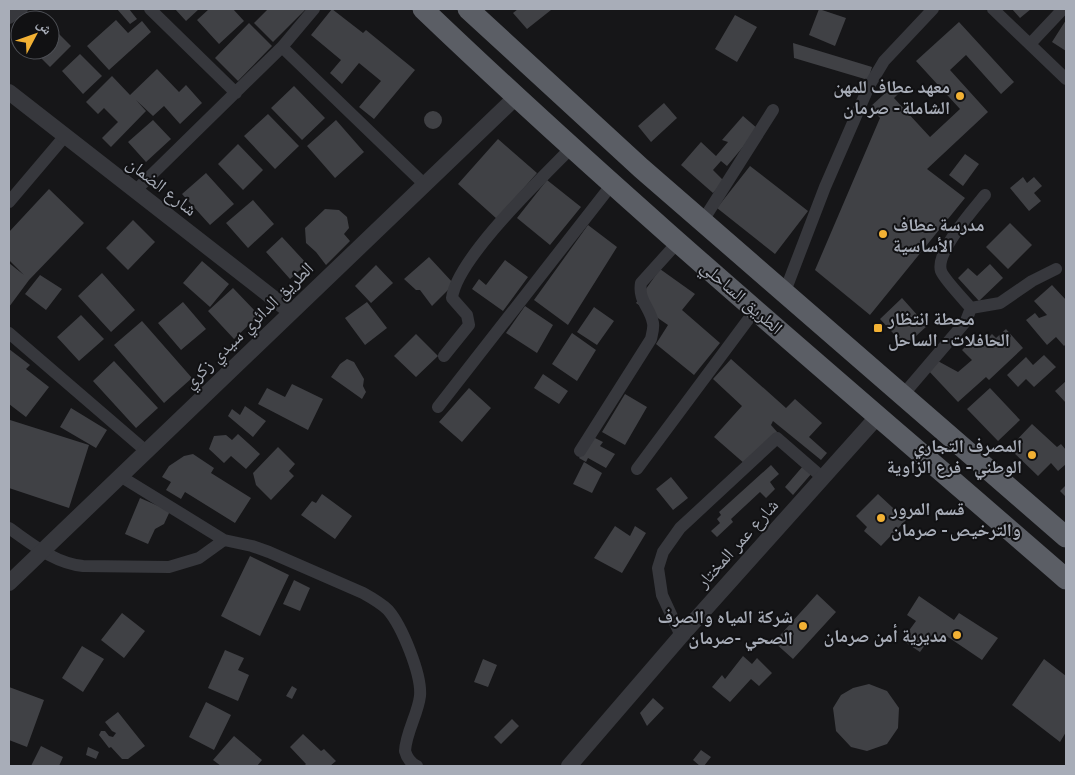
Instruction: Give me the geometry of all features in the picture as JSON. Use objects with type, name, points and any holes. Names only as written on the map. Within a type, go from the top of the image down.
[{"type":"highway","name":"الطريق الساحلي","points":[[423,9],[516,97],[573,146],[678,242],[1066,578]]},
{"type":"highway","name":"الطريق الساحلي","points":[[468,9],[702,222],[1066,537]]},
{"type":"street","points":[[9,18],[22,9]]},
{"type":"street","points":[[150,9],[236,93]]},
{"type":"street","points":[[135,191],[282,48],[314,9]]},
{"type":"street","points":[[784,294],[825,187],[869,86],[884,61],[932,9]]},
{"type":"street","points":[[993,9],[1066,79]]},
{"type":"street","points":[[1030,44],[1063,9]]},
{"type":"street","points":[[282,48],[424,184]]},
{"type":"street","name":"شارع الضمان","points":[[9,92],[291,312]]},
{"type":"street","name":"الطريق الدائري سيدي زكري","points":[[9,583],[516,97]]},
{"type":"street","points":[[702,222],[773,110]]},
{"type":"street","points":[[9,202],[66,136]]},
{"type":"street","points":[[444,356],[469,325],[467,315],[452,298],[453,288],[459,278],[500,222],[573,146]]},
{"type":"street","points":[[438,406],[613,183]]},
{"type":"street","points":[[971,308],[942,273],[940,262],[952,238],[985,195]]},
{"type":"street","points":[[580,451],[651,339],[653,322],[642,298],[640,291],[641,283],[678,242]]},
{"type":"street","points":[[971,308],[1000,303],[1032,281],[1056,269]]},
{"type":"street","points":[[902,396],[966,321],[971,308]]},
{"type":"street","points":[[637,469],[756,309]]},
{"type":"street","points":[[9,333],[146,451]]},
{"type":"street","name":"شارع عمر المختار","points":[[569,766],[681,636],[878,416]]},
{"type":"street","points":[[681,636],[662,595],[658,568],[663,552],[680,528],[777,438],[823,478]]},
{"type":"street","points":[[120,476],[224,540],[269,552],[363,593],[378,601],[388,610],[403,635],[420,683],[420,697],[405,751],[407,758],[412,764],[417,766]]},
{"type":"street","points":[[9,528],[56,560],[69,565],[161,568],[199,558],[224,540]]},
{"type":"building","points":[[117,9],[129,9],[137,19],[130,24]]},
{"type":"building","points":[[175,9],[199,9],[186,21]]},
{"type":"building","points":[[209,9],[233,9],[244,21],[219,44],[197,20]]},
{"type":"building","points":[[268,9],[306,9],[273,42],[254,23]]},
{"type":"building","points":[[332,9],[363,33],[366,30],[415,70],[374,119],[359,107],[381,81],[359,63],[342,84],[330,73],[341,60],[311,35]]},
{"type":"building","points":[[518,9],[551,10],[527,29],[513,13]]},
{"type":"building","points":[[819,9],[846,18],[835,46],[809,35]]},
{"type":"building","points":[[1012,9],[1031,9],[1020,18]]},
{"type":"building","points":[[735,15],[757,27],[737,62],[715,49]]},
{"type":"building","points":[[116,20],[128,33],[142,21],[151,32],[109,70],[87,46]]},
{"type":"building","points":[[1066,20],[1066,51],[1052,42]]},
{"type":"building","name":"مدرسة عطاف الأساسية","points":[[959,22],[1014,82],[1001,94],[966,55],[950,70],[988,112],[927,169],[965,198],[870,315],[815,270],[880,118],[870,107],[894,85],[900,92],[894,98],[930,137],[960,109],[916,61]]},
{"type":"building","points":[[249,23],[272,46],[238,81],[215,58]]},
{"type":"building","points":[[60,35],[71,46],[60,57]]},
{"type":"building","points":[[793,43],[872,67],[868,80],[794,58]]},
{"type":"building","points":[[80,54],[102,76],[83,94],[62,71]]},
{"type":"building","points":[[43,60],[57,60],[50,67]]},
{"type":"building","points":[[157,69],[179,92],[186,85],[202,103],[180,124],[164,106],[153,116],[136,100],[146,111],[111,147],[102,138],[118,122],[104,108],[98,114],[86,102],[112,76],[130,95]]},
{"type":"building","points":[[294,86],[325,118],[302,140],[271,108]]},
{"type":"building","points":[[664,103],[677,118],[651,142],[638,126]]},
{"type":"building","points":[[429,111],[437,111],[442,116],[440,127],[429,129],[424,124],[424,116]]},
{"type":"building","points":[[268,114],[299,146],[275,169],[244,136]]},
{"type":"building","points":[[743,116],[758,129],[727,166],[721,161],[713,170],[724,181],[713,193],[681,165],[701,142],[716,156],[728,142],[722,140]]},
{"type":"building","points":[[153,120],[171,139],[146,162],[128,142]]},
{"type":"building","points":[[336,120],[364,152],[335,178],[307,146]]},
{"type":"building","points":[[498,139],[537,173],[497,219],[458,184]]},
{"type":"building","points":[[238,144],[263,170],[243,190],[218,164]]},
{"type":"building","points":[[965,154],[979,164],[963,186],[949,175]]},
{"type":"building","points":[[750,166],[808,211],[775,254],[717,208]]},
{"type":"building","points":[[206,173],[234,204],[210,225],[182,194]]},
{"type":"building","points":[[1023,177],[1027,183],[1034,177],[1042,186],[1034,193],[1041,201],[1029,211],[1010,188]]},
{"type":"building","points":[[547,180],[581,207],[550,245],[517,218]]},
{"type":"building","points":[[49,189],[84,223],[29,280],[9,307],[9,263],[24,275],[9,260],[9,232]]},
{"type":"building","points":[[253,200],[274,224],[248,248],[226,223]]},
{"type":"building","points":[[325,209],[339,210],[347,217],[349,228],[344,234],[350,241],[326,265],[306,243],[305,228]]},
{"type":"building","points":[[133,220],[155,242],[128,270],[106,248]]},
{"type":"building","points":[[1010,223],[1032,245],[1008,269],[986,247]]},
{"type":"building","points":[[588,225],[617,247],[568,325],[534,300]]},
{"type":"building","points":[[282,237],[307,264],[290,279],[266,252]]},
{"type":"building","points":[[429,257],[454,284],[432,306],[420,290],[416,290],[404,279]]},
{"type":"building","points":[[505,260],[528,277],[503,311],[472,289],[479,279],[486,285]]},
{"type":"building","points":[[202,261],[229,284],[210,307],[183,283]]},
{"type":"building","points":[[990,264],[1003,278],[979,301],[958,278],[968,268],[977,276]]},
{"type":"building","points":[[376,265],[393,283],[371,303],[355,286]]},
{"type":"building","points":[[660,269],[695,294],[682,310],[720,343],[694,375],[656,344],[668,325],[636,303]]},
{"type":"building","points":[[102,273],[135,310],[111,332],[78,296]]},
{"type":"building","points":[[40,275],[62,289],[46,310],[25,294]]},
{"type":"building","points":[[1052,285],[1066,300],[1066,344],[1064,346],[1056,337],[1047,345],[1026,320],[1035,313],[1039,318],[1047,315],[1034,301]]},
{"type":"building","points":[[233,288],[259,315],[234,339],[208,311]]},
{"type":"building","points":[[902,298],[927,326],[905,346],[880,319]]},
{"type":"building","points":[[183,302],[206,329],[181,350],[158,323]]},
{"type":"building","points":[[367,302],[387,328],[365,345],[345,318]]},
{"type":"building","points":[[525,306],[553,325],[537,353],[506,333]]},
{"type":"building","points":[[594,307],[614,321],[597,345],[577,332]]},
{"type":"building","points":[[81,315],[104,339],[79,361],[57,337]]},
{"type":"building","points":[[142,321],[192,378],[164,403],[114,345]]},
{"type":"building","points":[[1006,329],[1023,348],[989,380],[986,377],[958,402],[926,368],[936,360],[958,372],[972,360],[962,350],[973,339],[980,346],[992,334],[996,338]]},
{"type":"building","points":[[572,333],[596,350],[577,381],[552,364]]},
{"type":"building","points":[[416,334],[438,356],[416,377],[394,356]]},
{"type":"building","points":[[9,349],[30,365],[26,369],[49,387],[26,417],[9,404]]},
{"type":"building","points":[[1044,355],[1056,367],[1034,387],[1026,379],[1018,387],[1007,375],[1026,357],[1033,365]]},
{"type":"building","points":[[347,359],[354,362],[364,379],[363,386],[366,392],[362,399],[331,377],[340,364]]},
{"type":"building","points":[[731,359],[786,408],[795,399],[822,423],[809,437],[827,453],[821,460],[773,421],[771,425],[778,433],[745,464],[714,437],[742,406],[713,379]]},
{"type":"building","points":[[114,361],[158,408],[136,428],[93,381]]},
{"type":"building","points":[[543,374],[568,391],[559,404],[534,388]]},
{"type":"building","points":[[1066,381],[1066,403],[1055,391]]},
{"type":"building","points":[[292,384],[323,399],[308,430],[258,404],[267,388],[285,397]]},
{"type":"building","points":[[469,388],[491,408],[462,442],[439,422]]},
{"type":"building","points":[[990,388],[1020,420],[998,441],[967,409]]},
{"type":"building","points":[[625,394],[647,407],[625,445],[602,432]]},
{"type":"building","points":[[245,406],[266,421],[253,437],[228,416],[232,409],[240,415]]},
{"type":"building","points":[[71,408],[107,430],[96,448],[60,427]]},
{"type":"building","points":[[10,420],[89,445],[69,508],[9,488]]},
{"type":"building","points":[[1032,424],[1057,447],[1061,444],[1066,450],[1066,464],[1058,471],[1051,463],[1038,476],[1009,448]]},
{"type":"building","points":[[238,434],[260,454],[246,469],[231,456],[224,463],[209,449],[214,436],[226,435],[232,440]]},
{"type":"building","points":[[593,437],[603,442],[600,446],[615,454],[606,468],[588,458],[586,462],[579,458]]},
{"type":"building","points":[[278,447],[295,464],[289,471],[294,476],[271,500],[256,485],[253,473]]},
{"type":"building","points":[[193,454],[214,468],[211,473],[251,498],[235,523],[185,492],[181,499],[166,490],[171,482],[162,477],[169,466],[184,456]]},
{"type":"building","points":[[584,462],[602,473],[592,493],[573,484]]},
{"type":"building","points":[[771,465],[779,474],[770,482],[775,489],[766,498],[760,492],[731,519],[733,522],[717,537],[711,531],[720,523],[717,519],[721,515],[719,512]]},
{"type":"building","points":[[803,466],[812,473],[793,495],[785,487]]},
{"type":"building","points":[[671,477],[688,498],[673,510],[656,489]]},
{"type":"building","points":[[1066,485],[1066,497],[1060,491]]},
{"type":"building","points":[[322,494],[352,516],[335,539],[301,515],[312,501],[316,503]]},
{"type":"building","name":"قسم المرور والترخيص - صرمان","points":[[878,494],[906,520],[881,546],[864,531],[867,527],[856,516]]},
{"type":"building","points":[[140,498],[170,511],[164,524],[155,529],[148,544],[125,534]]},
{"type":"building","points":[[615,526],[630,536],[635,526],[646,533],[622,573],[594,558]]},
{"type":"building","points":[[250,556],[289,575],[260,636],[221,616]]},
{"type":"building","points":[[294,580],[310,588],[300,611],[283,604]]},
{"type":"building","points":[[817,594],[836,612],[793,659],[774,642]]},
{"type":"building","points":[[919,596],[954,620],[959,613],[998,638],[982,660],[945,635],[942,642],[932,635],[920,652],[902,640],[916,621],[907,615]]},
{"type":"building","points":[[122,613],[145,631],[124,658],[101,640]]},
{"type":"building","points":[[82,646],[104,659],[83,692],[62,678]]},
{"type":"building","points":[[225,650],[244,658],[238,670],[249,675],[238,701],[208,688]]},
{"type":"building","points":[[743,656],[752,664],[757,658],[772,673],[759,686],[751,679],[730,702],[712,687],[722,675],[725,679]]},
{"type":"building","points":[[483,659],[497,665],[488,687],[474,682]]},
{"type":"building","points":[[1044,659],[1066,676],[1066,732],[1060,742],[1012,705]]},
{"type":"building","points":[[869,684],[887,691],[899,708],[898,728],[887,744],[867,751],[851,747],[836,731],[833,708],[841,695],[853,688]]},
{"type":"building","points":[[292,686],[297,689],[292,699],[286,696]]},
{"type":"building","points":[[9,687],[44,700],[27,747],[9,740]]},
{"type":"building","points":[[653,698],[664,708],[647,726],[640,713]]},
{"type":"building","points":[[206,702],[231,715],[214,750],[189,737]]},
{"type":"building","points":[[118,712],[145,746],[128,759],[122,759],[111,747],[109,748],[99,735],[101,731],[105,731],[109,736],[113,737],[116,733],[105,722]]},
{"type":"building","points":[[512,719],[519,726],[501,744],[494,737]]},
{"type":"building","points":[[303,734],[321,751],[324,749],[336,761],[330,766],[304,766],[306,764],[290,747]]},
{"type":"building","points":[[234,736],[262,760],[257,766],[221,766],[213,760]]},
{"type":"building","points":[[41,746],[63,757],[59,766],[31,766]]},
{"type":"building","points":[[88,747],[99,752],[96,759],[86,755]]},
{"type":"building","points":[[701,750],[711,757],[704,766],[700,766],[693,760]]},
{"type":"place","name":"معهد عطاف للمهن الشاملة - صرمان","points":[[960,96]]},
{"type":"place","name":"مدرسة عطاف الأساسية","points":[[883,234]]},
{"type":"place","name":"محطة انتظار الحافلات - الساحل","points":[[878,328]]},
{"type":"place","name":"المصرف التجاري الوطني - فرع الزاوية","points":[[1032,455]]},
{"type":"place","name":"قسم المرور والترخيص - صرمان","points":[[881,518]]},
{"type":"place","name":"شركة المياه والصرف الصحي -صرمان","points":[[803,626]]},
{"type":"place","name":"مديرية أمن صرمان","points":[[957,635]]}]
